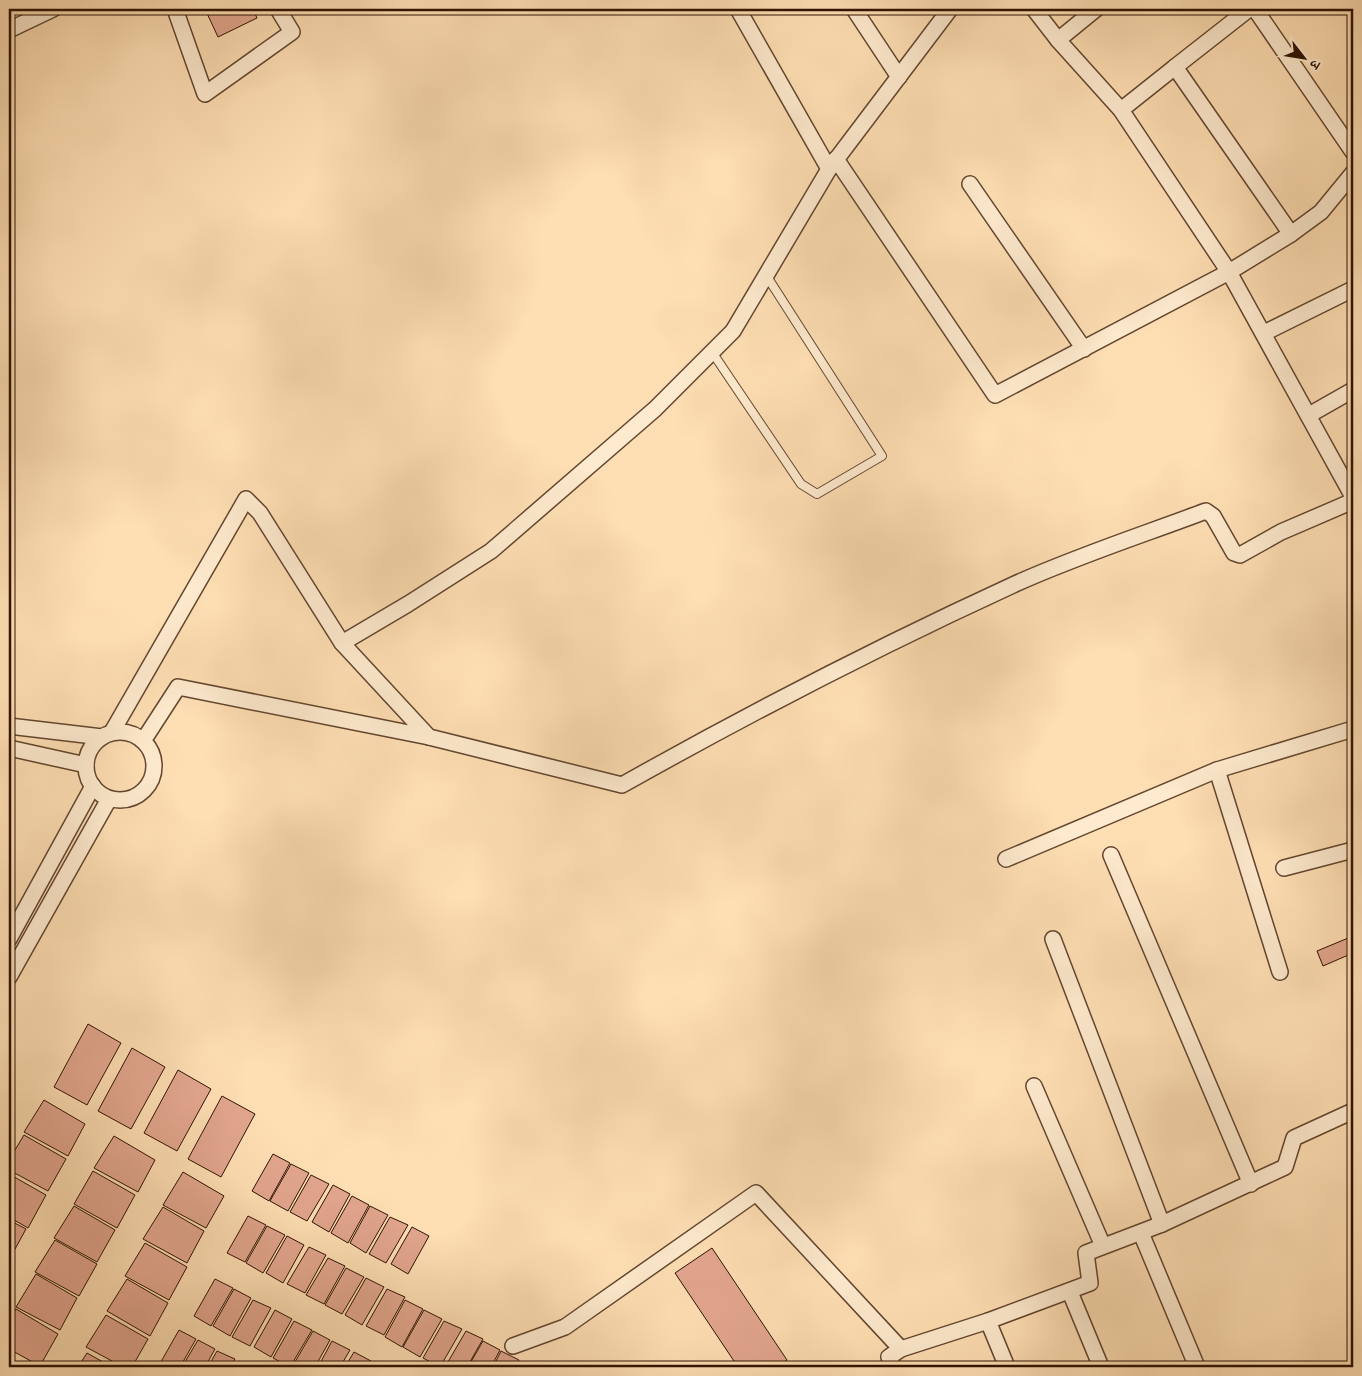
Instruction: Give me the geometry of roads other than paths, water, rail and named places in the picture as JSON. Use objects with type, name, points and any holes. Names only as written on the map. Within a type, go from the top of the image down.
[{"type":"street","points":[[9,30],[52,9]]},
{"type":"street","points":[[175,9],[205,94],[292,32],[278,9]]},
{"type":"street","points":[[738,9],[832,164],[995,395],[1229,272],[1321,212],[1353,174]]},
{"type":"street","points":[[854,9],[899,77]]},
{"type":"street","points":[[342,643],[491,551],[655,409],[733,331],[832,164],[950,9]]},
{"type":"street","points":[[143,741],[178,686],[430,737],[622,784],[744,717],[1017,584],[1129,540],[1206,511],[1213,516],[1234,553],[1240,555],[1281,532],[1353,499],[1309,415],[1229,272],[1121,110],[1058,40],[1034,9]]},
{"type":"street","points":[[1058,40],[1096,9]]},
{"type":"street","points":[[1121,110],[1249,9]]},
{"type":"street","points":[[1255,9],[1353,152]]},
{"type":"street","points":[[1176,67],[1290,234]]},
{"type":"street","points":[[970,184],[1084,349]]},
{"type":"street","points":[[1264,333],[1353,289]]},
{"type":"street","points":[[1309,415],[1353,390]]},
{"type":"street","points":[[9,726],[107,735],[129,733],[143,741],[150,750],[153,760],[153,772],[149,782],[142,791],[133,797],[109,800],[93,786],[87,776],[86,765],[93,744],[107,735],[246,499],[260,513],[342,643],[430,737]]},
{"type":"street","points":[[1006,859],[1217,770],[1353,729]]},
{"type":"street","points":[[9,748],[86,765]]},
{"type":"street","points":[[1217,770],[1280,972]]},
{"type":"street","points":[[9,939],[93,786]]},
{"type":"street","points":[[9,978],[109,800]]},
{"type":"street","points":[[1284,868],[1353,850]]},
{"type":"street","points":[[1111,855],[1251,1184]]},
{"type":"street","points":[[1054,939],[1162,1224]]},
{"type":"street","points":[[1034,1086],[1103,1246]]},
{"type":"street","points":[[893,1367],[889,1357],[900,1349],[988,1321],[1090,1283],[1086,1253],[1162,1224],[1285,1167],[1294,1138],[1353,1111]]},
{"type":"street","points":[[513,1346],[565,1327],[756,1192],[900,1349]]},
{"type":"street","points":[[1141,1233],[1198,1367]]},
{"type":"street","points":[[1070,1292],[1102,1367]]},
{"type":"street","points":[[988,1321],[1006,1367]]},
{"type":"lane","points":[[712,352],[801,484],[817,494],[882,456],[766,275]]}]
